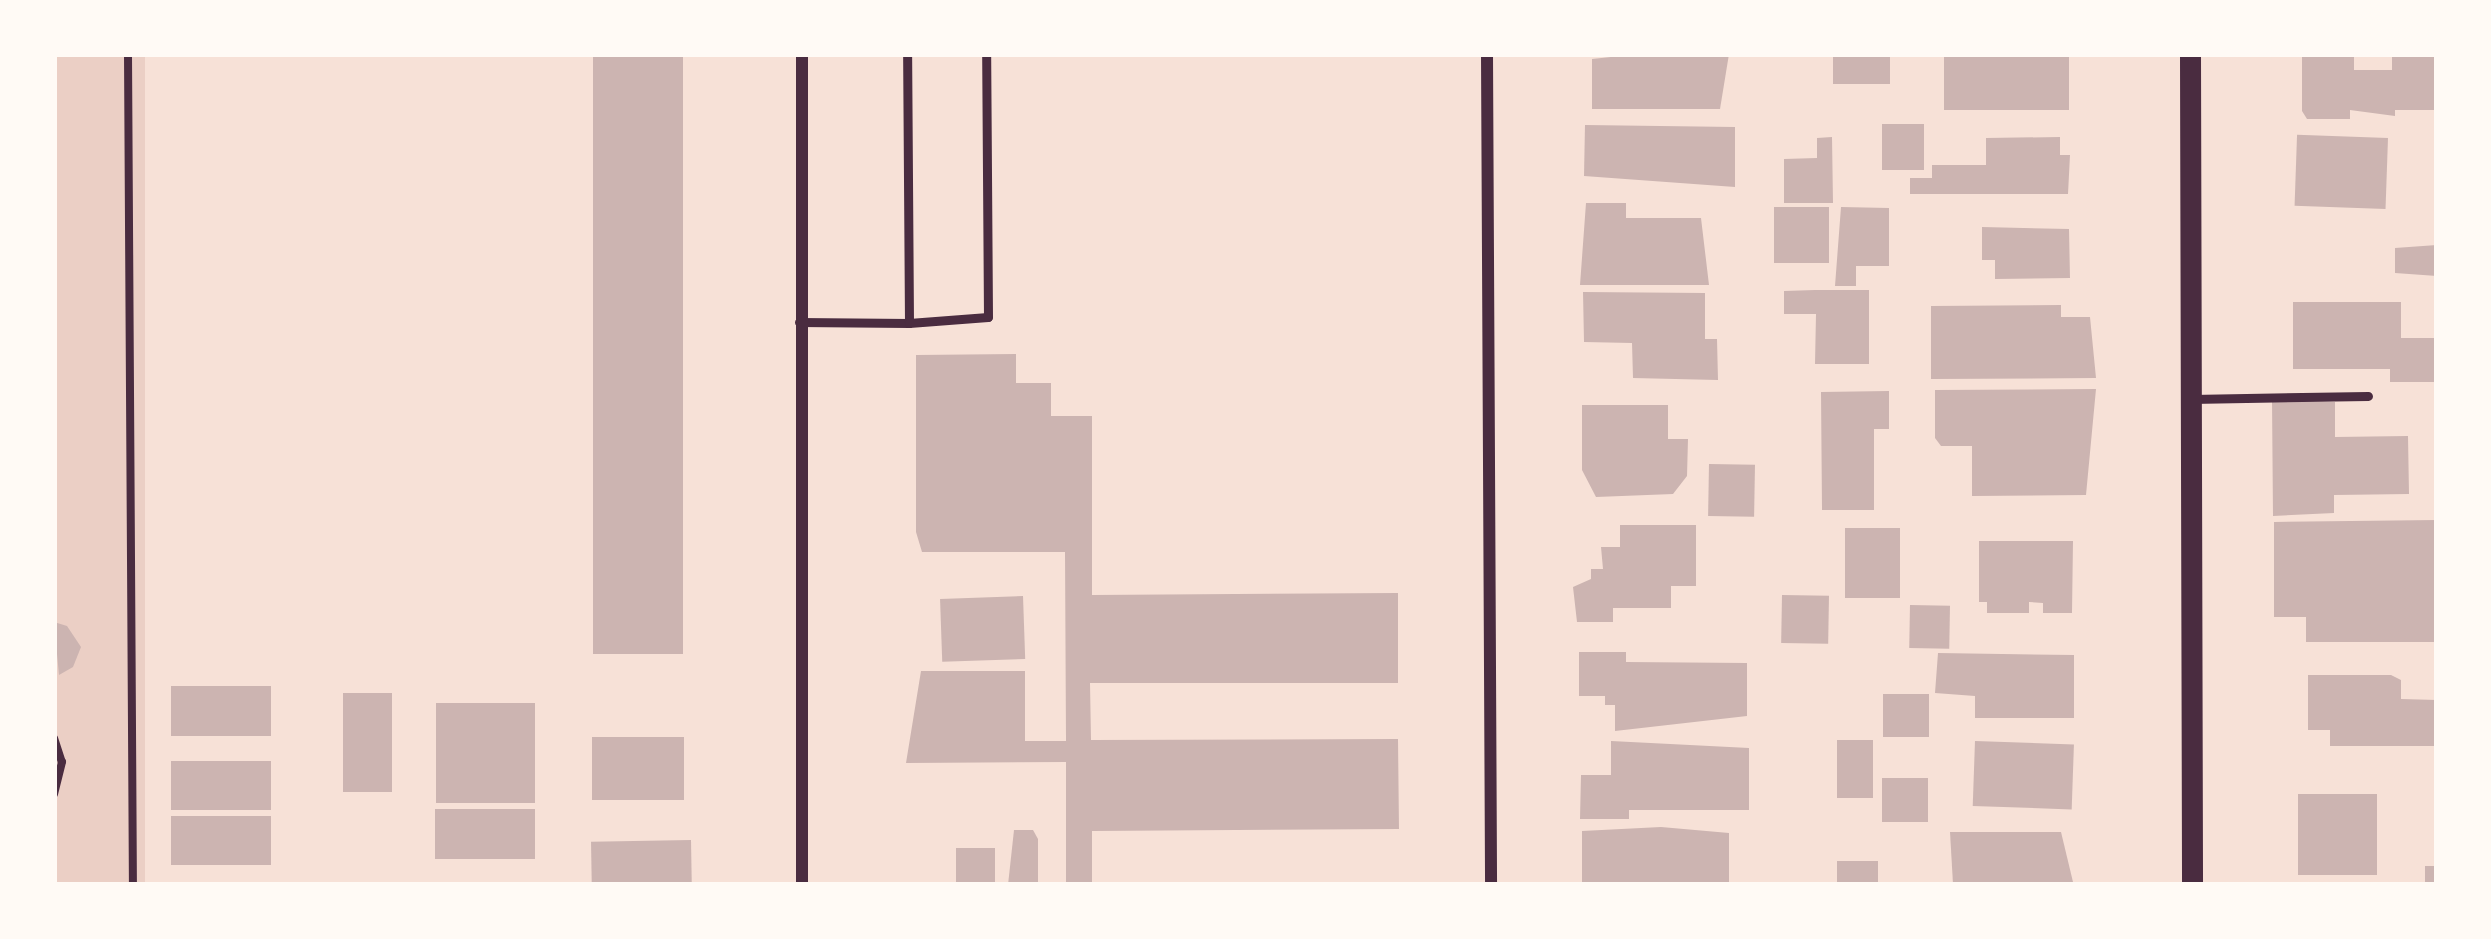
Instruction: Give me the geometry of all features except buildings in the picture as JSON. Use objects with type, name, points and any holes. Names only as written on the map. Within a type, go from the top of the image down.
[{"type":"street","points":[[802,54],[802,885]]},
{"type":"street","points":[[1487,54],[1491,885]]},
{"type":"street","points":[[2190,54],[2192,885]]},
{"type":"lane","points":[[907,54],[909,323]]},
{"type":"lane","points":[[799,322],[909,323],[988,316],[986,54]]},
{"type":"lane","points":[[2191,399],[2368,396]]},
{"type":"path","points":[[128,54],[134,885]]},
{"type":"path","points":[[54,738],[62,762],[54,794]]},
{"type":"shaded area","points":[[54,54],[145,54],[145,885],[54,885]]}]
